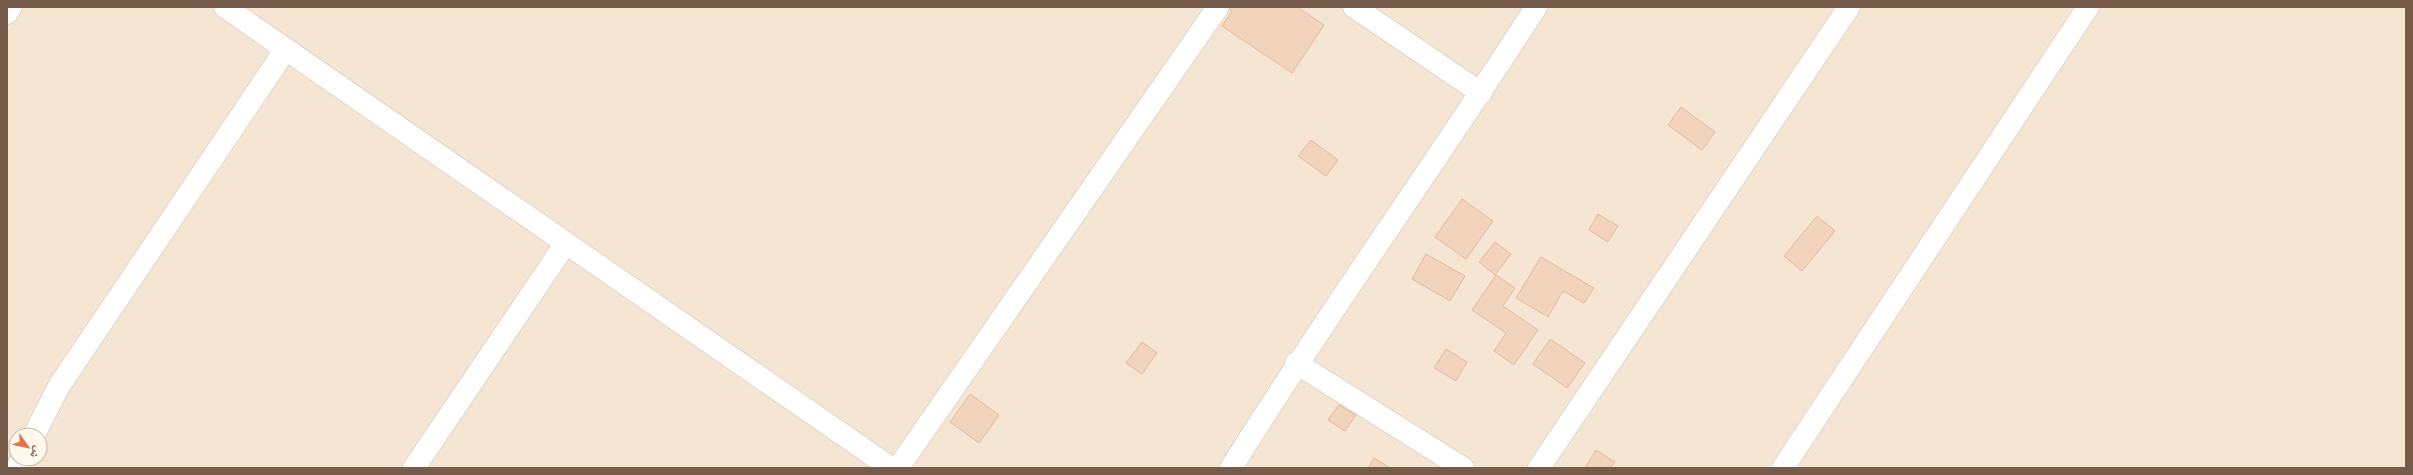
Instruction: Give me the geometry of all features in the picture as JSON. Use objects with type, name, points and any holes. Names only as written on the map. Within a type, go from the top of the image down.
[{"type":"street","points":[[7,13],[11,7]]},
{"type":"street","points":[[225,7],[891,468]]},
{"type":"street","points":[[898,468],[1218,7]]},
{"type":"street","points":[[1354,7],[1481,93]]},
{"type":"street","points":[[1231,468],[1296,363],[1481,93],[1536,7]]},
{"type":"street","points":[[1539,468],[1849,7]]},
{"type":"street","points":[[1783,468],[2088,7]]},
{"type":"street","points":[[38,427],[59,386],[286,49]]},
{"type":"street","points":[[414,468],[566,243]]},
{"type":"street","points":[[1296,363],[1463,468]]},
{"type":"shaded area","points":[[7,7],[2406,7],[2406,468],[7,468]]},
{"type":"building","points":[[1227,7],[1297,7],[1324,25],[1292,73],[1222,26],[1232,11]]},
{"type":"building","points":[[1681,107],[1715,132],[1702,150],[1668,125]]},
{"type":"building","points":[[1311,140],[1338,160],[1326,176],[1298,156]]},
{"type":"building","points":[[1462,199],[1493,221],[1466,259],[1435,237]]},
{"type":"building","points":[[1598,214],[1618,226],[1608,242],[1589,230]]},
{"type":"building","points":[[1817,216],[1835,231],[1802,271],[1784,256]]},
{"type":"building","points":[[1495,242],[1511,254],[1495,275],[1479,262]]},
{"type":"building","points":[[1426,254],[1465,276],[1450,301],[1412,279]]},
{"type":"building","points":[[1541,257],[1594,288],[1584,303],[1563,291],[1548,317],[1516,298]]},
{"type":"building","points":[[1496,275],[1515,288],[1503,306],[1538,330],[1514,365],[1494,351],[1506,333],[1472,310]]},
{"type":"building","points":[[1550,339],[1585,363],[1567,388],[1533,364]]},
{"type":"building","points":[[1142,342],[1157,353],[1142,374],[1126,363]]},
{"type":"building","points":[[1446,349],[1467,362],[1456,381],[1434,368]]},
{"type":"building","points":[[970,394],[999,415],[979,443],[950,422]]},
{"type":"building","points":[[1339,405],[1356,415],[1345,431],[1328,420]]},
{"type":"building","points":[[1596,450],[1615,462],[1610,468],[1585,468]]},
{"type":"building","points":[[1374,458],[1390,468],[1368,468]]}]
